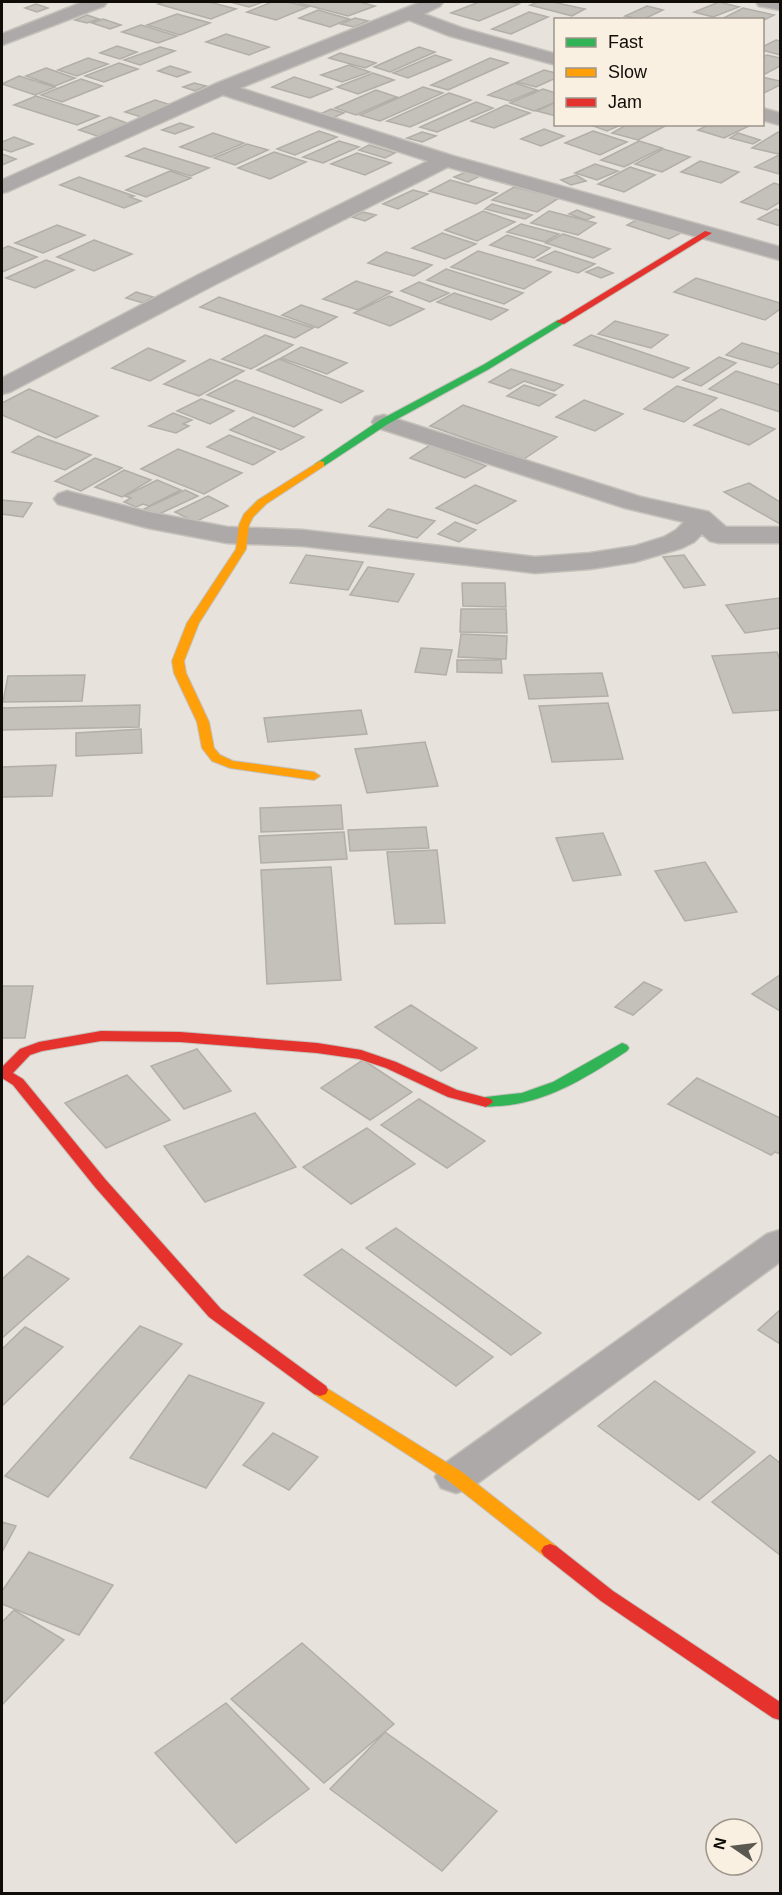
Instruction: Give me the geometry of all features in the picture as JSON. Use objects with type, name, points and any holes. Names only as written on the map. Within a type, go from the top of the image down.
[{"type":"street","points":[[2,40],[99,2]]},
{"type":"street","points":[[2,187],[222,88],[434,2]]},
{"type":"street","points":[[765,2],[780,5]]},
{"type":"street","points":[[409,14],[456,32],[554,60]]},
{"type":"street","points":[[222,88],[446,160],[780,254]]},
{"type":"street","points":[[764,115],[780,119]]},
{"type":"street","points":[[2,387],[206,280],[446,160]]},
{"type":"street","points":[[314,776],[230,764],[216,758],[208,748],[203,722],[180,673],[178,662],[187,637],[202,608],[235,561],[241,549],[244,525],[248,516],[262,502],[384,422],[486,367],[708,233]]},
{"type":"street","points":[[384,422],[634,503],[700,518],[719,535],[780,535]]},
{"type":"street","points":[[67,499],[206,532],[303,538],[474,559],[557,565],[606,558],[663,545],[684,537],[700,518]]},
{"type":"street","points":[[622,1048],[556,1089],[504,1102],[486,1102],[465,1097],[378,1060],[337,1050],[191,1038],[114,1035],[62,1041],[27,1050],[3,1072],[18,1082],[100,1183],[215,1313],[325,1394],[456,1478],[607,1596],[780,1712]]},
{"type":"street","points":[[456,1478],[780,1243]]},
{"type":"building","points":[[209,2],[236,9],[211,19],[158,4]]},
{"type":"building","points":[[230,2],[263,2],[249,7]]},
{"type":"building","points":[[272,2],[287,2],[308,7],[276,20],[247,12]]},
{"type":"building","points":[[295,2],[360,2],[375,6],[348,16]]},
{"type":"building","points":[[479,2],[519,4],[479,21],[451,13]]},
{"type":"building","points":[[538,2],[553,2],[585,9],[572,16],[530,5]]},
{"type":"building","points":[[719,2],[739,7],[713,17],[694,12]]},
{"type":"building","points":[[36,4],[48,8],[37,12],[25,8]]},
{"type":"building","points":[[647,6],[663,10],[646,18],[625,16]]},
{"type":"building","points":[[743,8],[774,15],[764,20],[764,18],[724,18]]},
{"type":"building","points":[[318,10],[349,19],[330,27],[299,18]]},
{"type":"building","points":[[529,12],[548,17],[511,34],[492,29]]},
{"type":"building","points":[[177,14],[210,23],[180,35],[147,25]]},
{"type":"building","points":[[87,15],[99,19],[87,23],[75,20]]},
{"type":"building","points":[[355,18],[368,21],[354,27],[341,24]]},
{"type":"building","points":[[103,19],[121,25],[110,29],[92,23]]},
{"type":"building","points":[[141,25],[177,36],[158,43],[122,32]]},
{"type":"building","points":[[226,34],[269,47],[249,55],[206,42]]},
{"type":"building","points":[[776,40],[780,41],[780,55],[764,51],[764,46]]},
{"type":"building","points":[[117,46],[137,52],[120,59],[100,53]]},
{"type":"building","points":[[160,47],[175,51],[140,65],[124,60]]},
{"type":"building","points":[[419,47],[435,52],[390,72],[374,67]]},
{"type":"building","points":[[340,53],[376,63],[365,68],[329,58]]},
{"type":"building","points":[[435,55],[451,60],[408,78],[393,73]]},
{"type":"building","points":[[764,56],[780,58],[780,66],[764,74]]},
{"type":"building","points":[[88,58],[108,64],[77,76],[58,70]]},
{"type":"building","points":[[490,58],[508,63],[448,90],[431,85]]},
{"type":"building","points":[[119,63],[138,69],[104,82],[85,76]]},
{"type":"building","points":[[349,65],[370,72],[342,82],[321,75]]},
{"type":"building","points":[[170,66],[190,72],[177,77],[158,71]]},
{"type":"building","points":[[46,68],[75,78],[55,86],[26,76]]},
{"type":"building","points":[[544,70],[554,72],[554,79],[536,87],[517,82]]},
{"type":"building","points":[[373,73],[394,80],[358,94],[337,87]]},
{"type":"building","points":[[19,76],[55,87],[35,95],[2,84]]},
{"type":"building","points":[[294,77],[332,89],[310,98],[272,87]]},
{"type":"building","points":[[764,77],[780,81],[780,85],[764,93]]},
{"type":"building","points":[[81,79],[102,86],[62,102],[41,95]]},
{"type":"building","points":[[194,83],[206,86],[195,91],[183,87]]},
{"type":"building","points":[[515,83],[537,90],[510,101],[488,95]]},
{"type":"building","points":[[423,87],[443,93],[380,121],[360,115]]},
{"type":"building","points":[[543,89],[554,92],[554,103],[534,111],[510,103]]},
{"type":"building","points":[[376,90],[397,97],[356,115],[335,108]]},
{"type":"building","points":[[449,93],[471,100],[410,127],[387,121]]},
{"type":"building","points":[[36,96],[99,116],[77,125],[14,105]]},
{"type":"building","points":[[155,100],[171,105],[141,117],[125,112]]},
{"type":"building","points":[[476,102],[493,108],[437,132],[420,127]]},
{"type":"building","points":[[554,103],[554,115],[537,111]]},
{"type":"building","points":[[506,105],[530,113],[494,128],[471,121]]},
{"type":"building","points":[[331,109],[344,113],[333,118],[320,114]]},
{"type":"building","points":[[110,117],[127,123],[97,136],[79,130]]},
{"type":"building","points":[[180,123],[193,127],[175,134],[162,130]]},
{"type":"building","points":[[593,126],[618,126],[607,131]]},
{"type":"building","points":[[624,126],[665,126],[638,140],[612,133]]},
{"type":"building","points":[[706,126],[749,126],[724,138],[698,130]]},
{"type":"building","points":[[544,129],[564,136],[541,146],[521,139]]},
{"type":"building","points":[[319,131],[337,137],[295,155],[277,149]]},
{"type":"building","points":[[593,131],[627,142],[600,155],[565,143]]},
{"type":"building","points":[[422,132],[436,136],[422,142],[407,138]]},
{"type":"building","points":[[780,132],[780,152],[778,154],[752,148]]},
{"type":"building","points":[[213,133],[244,143],[211,157],[180,147]]},
{"type":"building","points":[[738,133],[760,140],[753,144],[730,138]]},
{"type":"building","points":[[14,137],[33,144],[11,152],[2,149],[2,142]]},
{"type":"building","points":[[339,141],[359,147],[323,163],[303,157]]},
{"type":"building","points":[[639,141],[662,148],[624,167],[601,160]]},
{"type":"building","points":[[247,144],[268,150],[235,165],[214,158]]},
{"type":"building","points":[[369,145],[395,153],[385,158],[359,150]]},
{"type":"building","points":[[144,148],[209,168],[191,176],[126,156]]},
{"type":"building","points":[[663,149],[690,157],[662,172],[635,164]]},
{"type":"building","points":[[274,152],[306,162],[270,179],[238,168]]},
{"type":"building","points":[[357,153],[391,163],[365,175],[331,164]]},
{"type":"building","points":[[2,154],[16,159],[2,165]]},
{"type":"building","points":[[779,155],[779,174],[755,167]]},
{"type":"building","points":[[700,161],[739,172],[721,183],[681,172]]},
{"type":"building","points":[[595,164],[618,171],[597,180],[575,173]]},
{"type":"building","points":[[630,167],[655,175],[624,192],[598,184]]},
{"type":"building","points":[[170,171],[191,178],[146,197],[126,190]]},
{"type":"building","points":[[466,172],[480,176],[468,182],[454,177]]},
{"type":"building","points":[[576,175],[586,181],[571,185],[561,180]]},
{"type":"building","points":[[79,177],[134,196],[130,197],[141,201],[124,208],[60,185]]},
{"type":"building","points":[[450,180],[497,193],[476,204],[429,191]]},
{"type":"building","points":[[774,183],[780,185],[780,202],[767,210],[741,202]]},
{"type":"building","points":[[514,187],[559,198],[537,212],[492,200]]},
{"type":"building","points":[[413,190],[428,194],[398,209],[383,204]]},
{"type":"building","points":[[492,204],[532,215],[525,219],[485,209]]},
{"type":"building","points":[[776,209],[780,211],[780,226],[758,219]]},
{"type":"building","points":[[577,210],[594,217],[586,220],[569,214]]},
{"type":"building","points":[[483,211],[515,222],[477,241],[445,230]]},
{"type":"building","points":[[549,211],[596,223],[578,235],[531,223]]},
{"type":"building","points":[[363,212],[376,215],[365,221],[352,217]]},
{"type":"building","points":[[640,218],[683,232],[669,239],[627,225]]},
{"type":"building","points":[[521,224],[559,234],[545,242],[507,232]]},
{"type":"building","points":[[57,225],[85,235],[43,253],[15,243]]},
{"type":"building","points":[[442,233],[476,244],[445,259],[412,248]]},
{"type":"building","points":[[563,234],[610,249],[593,258],[546,243]]},
{"type":"building","points":[[507,235],[550,248],[534,258],[490,245]]},
{"type":"building","points":[[94,240],[132,254],[94,271],[57,257]]},
{"type":"building","points":[[8,246],[37,257],[2,272],[2,249]]},
{"type":"building","points":[[478,251],[551,272],[524,289],[451,267]]},
{"type":"building","points":[[555,251],[595,264],[578,273],[537,260]]},
{"type":"building","points":[[386,252],[432,265],[414,276],[368,263]]},
{"type":"building","points":[[46,260],[74,270],[35,288],[6,278]]},
{"type":"building","points":[[598,267],[613,273],[601,278],[586,272]]},
{"type":"building","points":[[446,269],[523,293],[504,304],[427,280]]},
{"type":"building","points":[[696,278],[780,303],[780,309],[765,320],[674,292]]},
{"type":"building","points":[[356,281],[392,292],[358,310],[323,299]]},
{"type":"building","points":[[419,282],[449,293],[430,302],[401,291]]},
{"type":"building","points":[[136,292],[153,297],[143,303],[126,298]]},
{"type":"building","points":[[454,293],[508,310],[491,320],[437,302]]},
{"type":"building","points":[[389,296],[424,309],[390,326],[354,313]]},
{"type":"building","points":[[219,297],[313,328],[295,338],[200,307]]},
{"type":"building","points":[[301,305],[337,317],[318,328],[282,315]]},
{"type":"building","points":[[615,321],[668,335],[651,348],[598,334]]},
{"type":"building","points":[[265,335],[293,345],[251,369],[222,359]]},
{"type":"building","points":[[591,335],[689,368],[673,378],[574,345]]},
{"type":"building","points":[[742,343],[780,354],[780,362],[772,368],[726,355]]},
{"type":"building","points":[[301,347],[347,363],[327,374],[281,358]]},
{"type":"building","points":[[148,348],[185,361],[150,381],[112,368]]},
{"type":"building","points":[[719,357],[736,363],[701,386],[683,380]]},
{"type":"building","points":[[210,359],[244,371],[199,396],[164,384]]},
{"type":"building","points":[[279,359],[363,391],[341,403],[257,370]]},
{"type":"building","points":[[511,369],[563,385],[554,391],[524,381],[510,389],[489,382]]},
{"type":"building","points":[[736,371],[780,385],[780,412],[709,389]]},
{"type":"building","points":[[236,380],[322,410],[294,427],[207,395]]},
{"type":"building","points":[[524,385],[556,395],[539,406],[507,396]]},
{"type":"building","points":[[677,386],[717,398],[684,422],[644,409]]},
{"type":"building","points":[[29,389],[98,416],[56,438],[2,415],[2,403]]},
{"type":"building","points":[[201,399],[234,411],[210,424],[177,411]]},
{"type":"building","points":[[584,400],[623,414],[595,431],[556,417]]},
{"type":"building","points":[[463,405],[557,437],[524,459],[430,426]]},
{"type":"building","points":[[721,409],[775,429],[749,445],[694,425]]},
{"type":"building","points":[[173,413],[192,420],[183,424],[189,426],[176,433],[149,426]]},
{"type":"building","points":[[253,417],[304,437],[281,450],[230,430]]},
{"type":"building","points":[[229,435],[275,452],[253,465],[207,447]]},
{"type":"building","points":[[38,436],[91,455],[65,470],[12,452]]},
{"type":"building","points":[[430,445],[486,466],[465,478],[410,458]]},
{"type":"building","points":[[178,449],[242,473],[204,494],[141,469]]},
{"type":"building","points":[[95,458],[122,468],[81,491],[55,481]]},
{"type":"building","points":[[124,470],[151,480],[122,497],[95,487]]},
{"type":"building","points":[[157,480],[181,490],[149,506],[143,504],[136,507],[124,502],[131,498],[125,496]]},
{"type":"building","points":[[749,483],[780,502],[780,524],[724,492]]},
{"type":"building","points":[[475,485],[516,501],[477,524],[436,508]]},
{"type":"building","points":[[185,490],[198,496],[157,515],[144,509]]},
{"type":"building","points":[[208,496],[228,506],[195,522],[175,512]]},
{"type":"building","points":[[2,500],[32,503],[23,517],[2,514]]},
{"type":"building","points":[[388,509],[435,521],[417,538],[369,526]]},
{"type":"building","points":[[455,522],[476,530],[459,542],[438,534]]},
{"type":"building","points":[[306,555],[363,562],[348,590],[290,583]]},
{"type":"building","points":[[684,555],[705,585],[684,588],[663,557]]},
{"type":"building","points":[[368,567],[414,574],[398,602],[350,595]]},
{"type":"building","points":[[462,583],[505,583],[506,607],[463,606]]},
{"type":"building","points":[[780,598],[780,628],[745,633],[726,605]]},
{"type":"building","points":[[461,609],[506,609],[507,633],[460,632]]},
{"type":"building","points":[[461,634],[507,636],[506,659],[458,657]]},
{"type":"building","points":[[421,648],[452,650],[446,675],[415,672]]},
{"type":"building","points":[[777,652],[780,660],[780,710],[733,713],[712,656]]},
{"type":"building","points":[[457,660],[501,660],[502,673],[457,672]]},
{"type":"building","points":[[602,673],[608,696],[529,699],[524,675]]},
{"type":"building","points":[[85,675],[82,701],[3,702],[8,676]]},
{"type":"building","points":[[608,703],[623,759],[552,762],[539,706]]},
{"type":"building","points":[[140,705],[139,727],[2,730],[2,708]]},
{"type":"building","points":[[361,710],[367,734],[268,742],[264,718]]},
{"type":"building","points":[[141,729],[142,753],[76,756],[76,733]]},
{"type":"building","points":[[425,742],[438,786],[367,793],[355,749]]},
{"type":"building","points":[[56,765],[52,796],[2,797],[2,767]]},
{"type":"building","points":[[341,805],[343,829],[261,832],[260,808]]},
{"type":"building","points":[[426,827],[429,848],[350,851],[348,830]]},
{"type":"building","points":[[344,832],[347,859],[261,863],[259,836]]},
{"type":"building","points":[[603,833],[621,875],[573,881],[556,838]]},
{"type":"building","points":[[437,850],[445,923],[395,924],[387,852]]},
{"type":"building","points":[[705,862],[737,912],[685,921],[655,871]]},
{"type":"building","points":[[331,867],[341,980],[267,984],[261,870]]},
{"type":"building","points":[[780,975],[780,1011],[752,994]]},
{"type":"building","points":[[644,982],[662,990],[633,1015],[615,1007]]},
{"type":"building","points":[[2,986],[33,986],[25,1038],[2,1038]]},
{"type":"building","points":[[411,1005],[477,1048],[441,1071],[375,1027]]},
{"type":"building","points":[[197,1049],[231,1091],[184,1109],[151,1066]]},
{"type":"building","points":[[363,1060],[412,1092],[370,1120],[321,1088]]},
{"type":"building","points":[[127,1075],[170,1120],[106,1148],[65,1103]]},
{"type":"building","points":[[697,1078],[780,1118],[780,1154],[775,1152],[771,1155],[668,1104]]},
{"type":"building","points":[[419,1099],[485,1141],[447,1168],[381,1125]]},
{"type":"building","points":[[255,1113],[296,1167],[205,1202],[164,1146]]},
{"type":"building","points":[[367,1128],[415,1164],[351,1204],[303,1167]]},
{"type":"building","points":[[396,1228],[541,1333],[511,1355],[366,1248]]},
{"type":"building","points":[[342,1249],[493,1357],[456,1386],[304,1275]]},
{"type":"building","points":[[28,1256],[69,1279],[2,1338],[2,1279]]},
{"type":"building","points":[[780,1310],[780,1344],[758,1330]]},
{"type":"building","points":[[140,1326],[182,1344],[48,1497],[5,1476]]},
{"type":"building","points":[[25,1327],[63,1347],[2,1406],[2,1349]]},
{"type":"building","points":[[189,1375],[264,1403],[206,1488],[130,1458]]},
{"type":"building","points":[[655,1381],[755,1452],[699,1500],[598,1426]]},
{"type":"building","points":[[273,1433],[318,1457],[289,1490],[243,1465]]},
{"type":"building","points":[[770,1455],[780,1463],[780,1555],[712,1502]]},
{"type":"building","points":[[2,1522],[16,1526],[2,1552]]},
{"type":"building","points":[[29,1552],[113,1585],[79,1635],[2,1604],[2,1591]]},
{"type":"building","points":[[14,1610],[64,1640],[2,1705],[2,1622]]},
{"type":"building","points":[[302,1643],[394,1724],[324,1783],[231,1699]]},
{"type":"building","points":[[226,1703],[309,1789],[236,1843],[155,1753]]},
{"type":"building","points":[[385,1732],[497,1811],[442,1871],[330,1789]]},
{"type":"traffic: fast","points":[[320,464],[384,422],[486,367],[561,322]]},
{"type":"traffic: fast","points":[[486,1102],[523,1098],[558,1086],[622,1048]]},
{"type":"traffic: slow","points":[[314,776],[230,764],[216,758],[208,748],[203,722],[180,673],[178,661],[193,623],[241,549],[244,525],[248,516],[262,502],[320,464]]},
{"type":"traffic: slow","points":[[320,1390],[456,1477],[550,1551]]},
{"type":"traffic: jam","points":[[561,322],[708,233]]},
{"type":"traffic: jam","points":[[5,1073],[25,1052],[39,1047],[101,1036],[180,1037],[317,1048],[361,1055],[391,1065],[453,1094],[486,1102]]},
{"type":"traffic: jam","points":[[2,1072],[18,1082],[100,1183],[215,1313],[320,1390]]},
{"type":"traffic: jam","points":[[550,1551],[607,1596],[780,1712]]}]
